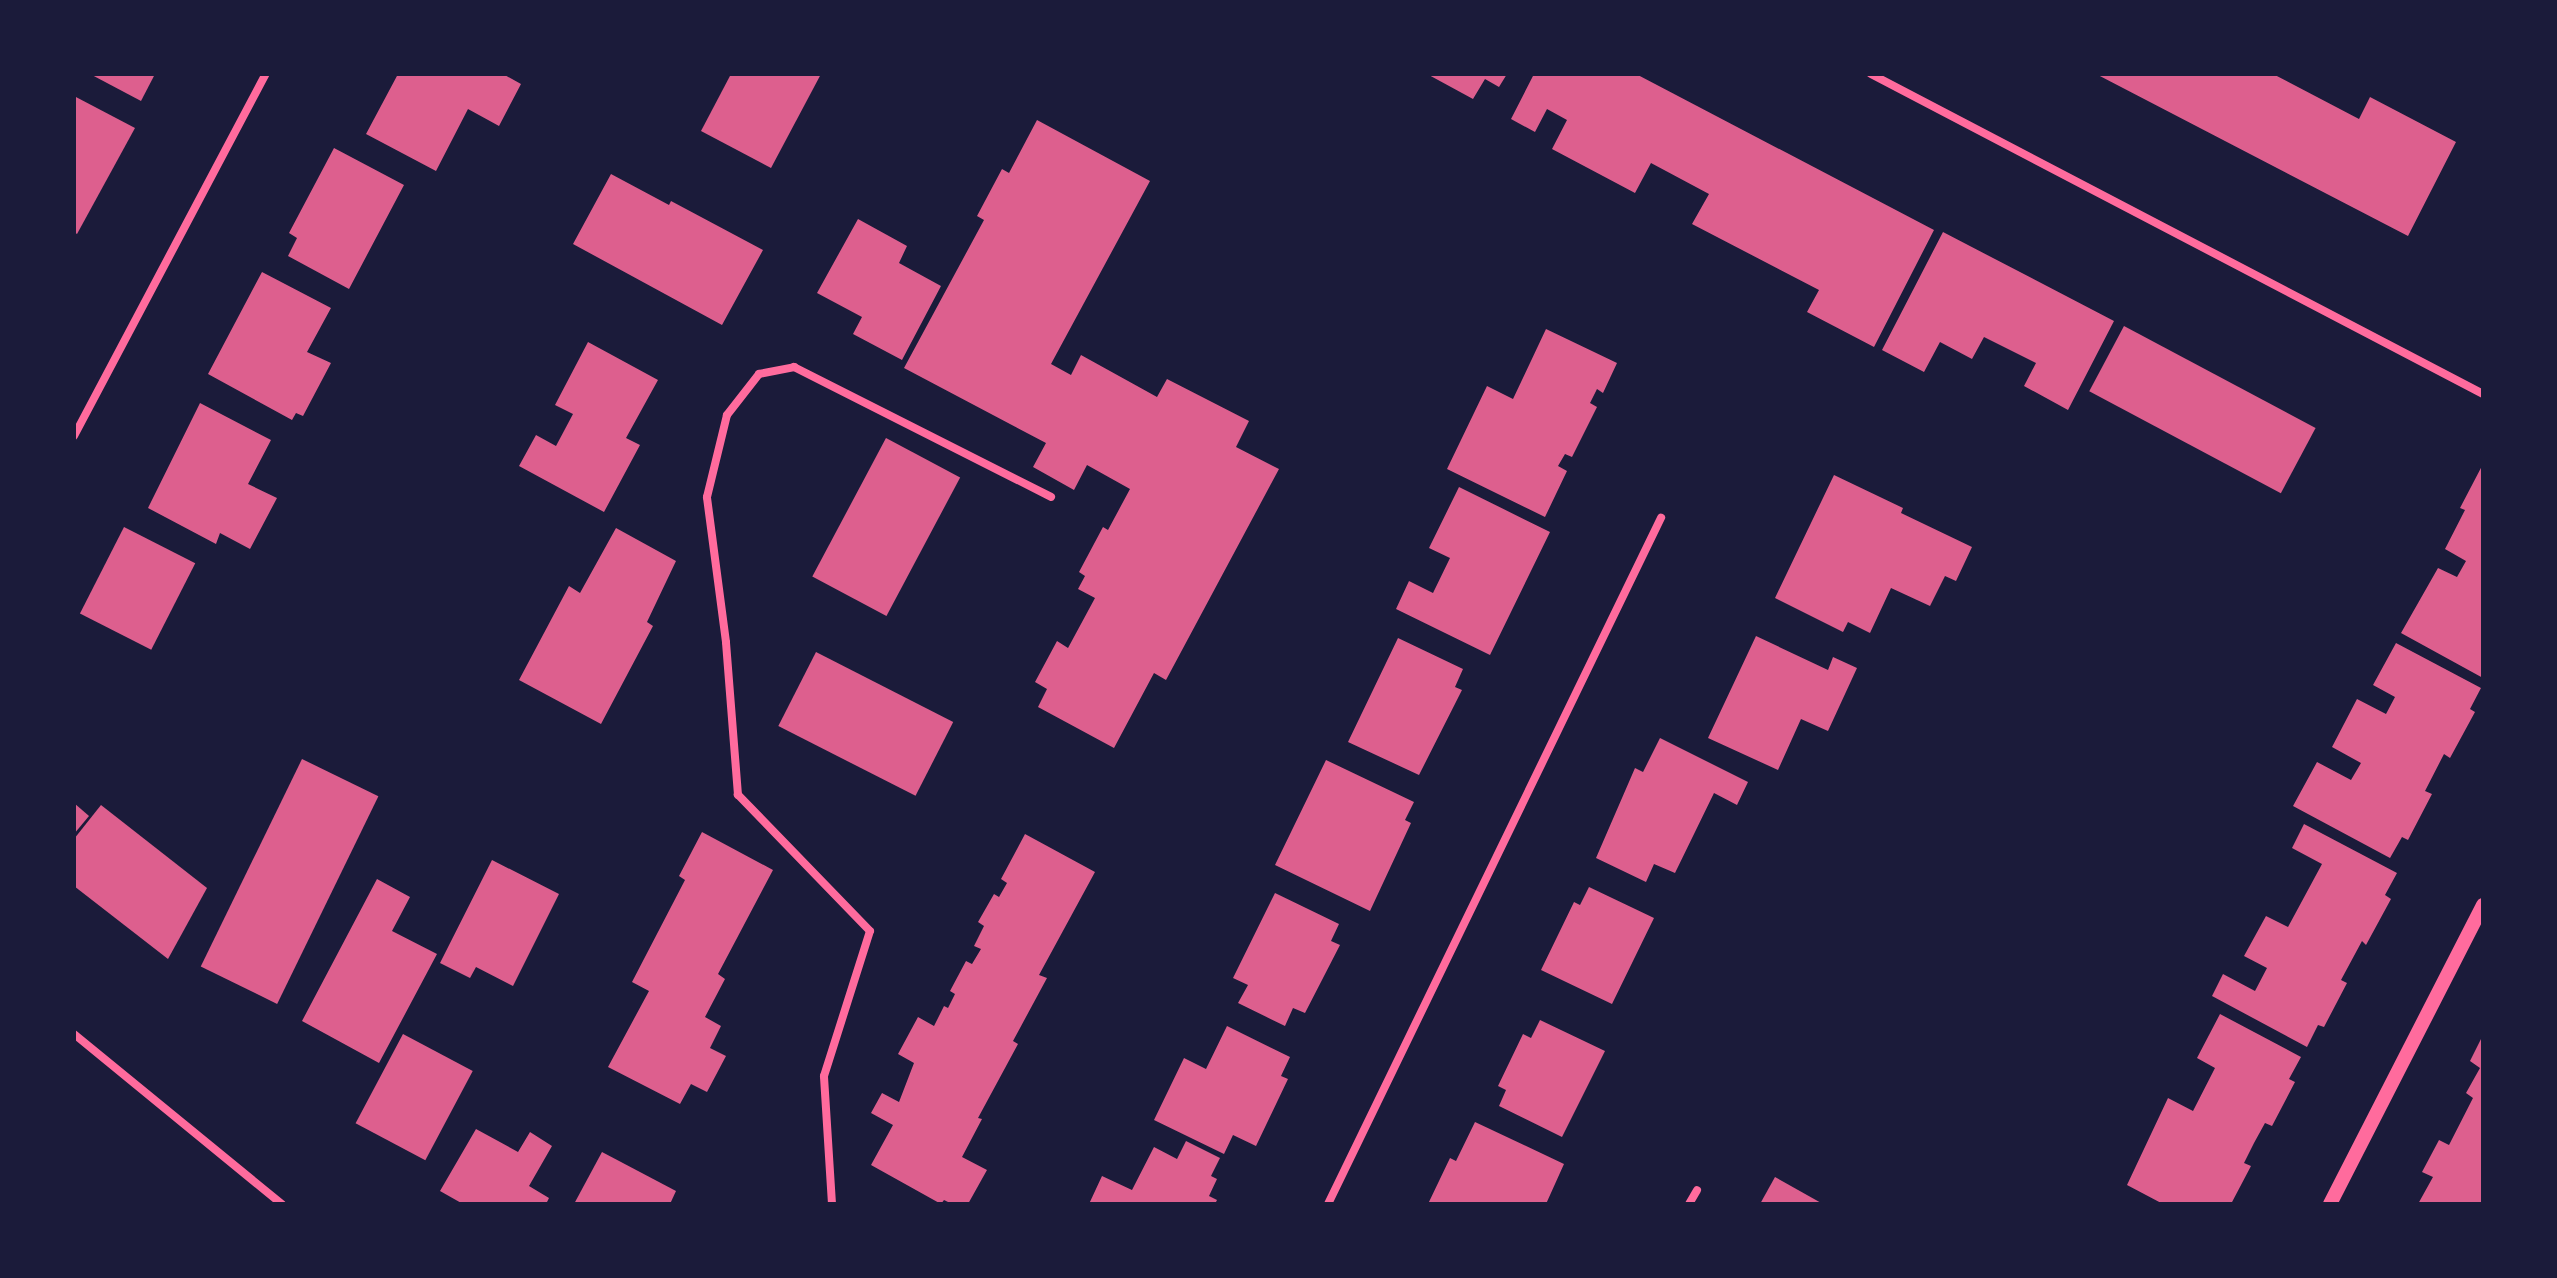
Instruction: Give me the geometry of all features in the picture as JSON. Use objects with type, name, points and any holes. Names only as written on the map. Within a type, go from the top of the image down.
[{"type":"street","points":[[74,436],[266,74]]},
{"type":"street","points":[[1871,74],[2483,394]]},
{"type":"street","points":[[832,1204],[824,1076],[870,931],[738,795],[726,642],[707,497],[727,415],[759,374],[794,367],[1051,497]]},
{"type":"street","points":[[1328,1204],[1661,518]]},
{"type":"street","points":[[2330,1204],[2483,905]]},
{"type":"street","points":[[74,1034],[282,1204]]},
{"type":"street","points":[[1689,1204],[1697,1190]]},
{"type":"building","points":[[90,74],[155,74],[141,101]]},
{"type":"building","points":[[398,74],[503,74],[521,84],[499,126],[468,109],[436,171],[366,134]]},
{"type":"building","points":[[731,74],[821,74],[771,168],[701,131]]},
{"type":"building","points":[[1427,74],[1507,74],[1499,87],[1485,79],[1473,99]]},
{"type":"building","points":[[1534,74],[1636,74],[1934,230],[1874,347],[1807,312],[1819,290],[1692,224],[1709,194],[1651,163],[1635,193],[1552,149],[1567,120],[1547,109],[1535,132],[1511,119]]},
{"type":"building","points":[[2096,74],[2273,74],[2359,119],[2370,97],[2456,142],[2408,236]]},
{"type":"building","points":[[74,96],[135,128],[77,234],[74,232]]},
{"type":"building","points":[[1037,120],[1150,181],[1051,364],[1071,375],[1081,355],[1157,397],[1167,379],[1249,421],[1236,447],[1279,469],[1166,680],[1154,673],[1114,748],[1038,707],[1047,689],[1035,682],[1057,641],[1068,648],[1095,598],[1078,589],[1085,576],[1079,572],[1103,527],[1108,530],[1130,489],[1087,465],[1074,490],[1033,467],[1046,443],[904,368],[984,220],[977,216],[1002,169],[1009,173]]},
{"type":"building","points":[[334,148],[404,185],[349,289],[288,256],[297,238],[289,233]]},
{"type":"building","points":[[611,174],[669,205],[671,201],[763,250],[722,325],[573,244]]},
{"type":"building","points":[[858,219],[907,246],[899,263],[941,286],[902,360],[853,334],[862,317],[817,293]]},
{"type":"building","points":[[1943,232],[2114,321],[2068,410],[2024,386],[2036,363],[1984,337],[1972,359],[1940,342],[1924,372],[1882,350]]},
{"type":"building","points":[[262,272],[331,308],[307,352],[331,363],[303,416],[296,413],[292,420],[208,374]]},
{"type":"building","points":[[2124,326],[2316,428],[2281,493],[2089,391]]},
{"type":"building","points":[[1546,329],[1617,363],[1603,393],[1597,389],[1590,403],[1597,407],[1572,457],[1565,454],[1558,466],[1567,471],[1545,517],[1447,469],[1487,386],[1513,399]]},
{"type":"building","points":[[588,342],[658,380],[626,438],[640,445],[604,512],[519,466],[536,435],[556,446],[573,414],[555,405]]},
{"type":"building","points":[[200,403],[271,440],[248,484],[277,498],[250,549],[220,533],[216,544],[148,508]]},
{"type":"building","points":[[886,438],[960,477],[886,616],[812,577]]},
{"type":"building","points":[[2483,464],[2483,678],[2401,633],[2438,568],[2457,577],[2466,561],[2445,549],[2465,510],[2460,508]]},
{"type":"building","points":[[1834,475],[1903,508],[1901,513],[1972,547],[1956,581],[1945,576],[1930,606],[1891,588],[1870,633],[1848,622],[1843,632],[1775,598]]},
{"type":"building","points":[[1459,487],[1550,532],[1490,655],[1396,609],[1409,581],[1433,593],[1450,558],[1429,548]]},
{"type":"building","points":[[124,527],[195,563],[151,650],[80,613]]},
{"type":"building","points":[[616,528],[676,561],[647,622],[653,626],[601,724],[519,680],[569,586],[580,593]]},
{"type":"building","points":[[1756,636],[1828,670],[1833,657],[1857,668],[1828,731],[1801,719],[1778,770],[1708,738]]},
{"type":"building","points":[[1398,638],[1463,669],[1455,687],[1462,690],[1419,775],[1348,742]]},
{"type":"building","points":[[2396,643],[2481,688],[2470,709],[2475,712],[2450,758],[2444,754],[2425,791],[2432,794],[2408,840],[2402,837],[2390,858],[2293,806],[2317,762],[2351,780],[2361,763],[2332,747],[2357,699],[2386,714],[2395,697],[2373,685]]},
{"type":"building","points":[[816,652],[953,722],[916,796],[778,726]]},
{"type":"building","points":[[1660,738],[1748,782],[1737,805],[1714,793],[1675,873],[1654,864],[1646,882],[1596,858],[1635,768],[1643,772]]},
{"type":"building","points":[[302,759],[378,796],[277,1004],[201,967]]},
{"type":"building","points":[[1326,760],[1414,802],[1405,820],[1411,823],[1370,911],[1275,865]]},
{"type":"building","points":[[74,803],[89,816],[74,834]]},
{"type":"building","points":[[101,805],[207,888],[168,959],[74,886],[74,839]]},
{"type":"building","points":[[2304,824],[2397,873],[2385,895],[2391,899],[2366,945],[2362,941],[2341,980],[2347,983],[2324,1027],[2318,1025],[2307,1047],[2212,996],[2223,974],[2255,991],[2267,968],[2244,956],[2266,916],[2288,927],[2322,864],[2292,848]]},
{"type":"building","points":[[702,832],[773,870],[718,974],[725,979],[705,1017],[721,1026],[710,1048],[726,1056],[707,1092],[691,1084],[680,1104],[608,1067],[649,991],[632,982],[685,880],[679,876]]},
{"type":"building","points":[[1025,834],[1095,872],[1039,975],[1047,978],[1013,1041],[1018,1044],[978,1118],[982,1119],[962,1157],[987,1170],[968,1204],[952,1204],[944,1200],[941,1204],[871,1165],[893,1125],[871,1113],[882,1093],[899,1102],[914,1063],[898,1054],[918,1017],[934,1026],[944,1006],[948,1008],[955,994],[950,991],[966,961],[972,964],[981,949],[974,946],[984,926],[978,922],[994,894],[999,897],[1007,883],[1001,879]]},
{"type":"building","points":[[492,860],[559,894],[513,986],[476,967],[470,978],[440,963]]},
{"type":"building","points":[[377,879],[410,897],[392,931],[437,954],[379,1063],[302,1021]]},
{"type":"building","points":[[1589,887],[1654,918],[1612,1004],[1541,970],[1574,902],[1580,905]]},
{"type":"building","points":[[1275,893],[1339,924],[1331,941],[1340,945],[1305,1013],[1293,1008],[1285,1026],[1238,1003],[1248,985],[1233,978]]},
{"type":"building","points":[[2220,1014],[2301,1057],[2289,1079],[2295,1082],[2272,1126],[2265,1123],[2254,1143],[2244,1163],[2251,1166],[2231,1204],[2163,1204],[2127,1185],[2168,1098],[2193,1111],[2215,1068],[2197,1058]]},
{"type":"building","points":[[1540,1020],[1605,1051],[1562,1137],[1499,1106],[1506,1090],[1498,1086],[1523,1034],[1531,1038]]},
{"type":"building","points":[[1227,1026],[1290,1057],[1281,1076],[1288,1079],[1256,1146],[1233,1135],[1224,1154],[1154,1120],[1184,1058],[1206,1069]]},
{"type":"building","points":[[403,1034],[473,1071],[425,1160],[356,1123]]},
{"type":"building","points":[[2483,1035],[2483,1204],[2418,1204],[2433,1177],[2422,1172],[2439,1140],[2449,1145],[2473,1098],[2466,1093],[2480,1068],[2470,1061]]},
{"type":"building","points":[[1475,1122],[1564,1164],[1546,1204],[1428,1204],[1450,1158],[1456,1161]]},
{"type":"building","points":[[476,1129],[518,1152],[530,1132],[552,1146],[529,1186],[549,1198],[546,1204],[463,1204],[440,1191]]},
{"type":"building","points":[[1186,1141],[1220,1158],[1211,1176],[1217,1179],[1209,1196],[1217,1200],[1215,1204],[1089,1204],[1102,1176],[1132,1190],[1154,1147],[1177,1159]]},
{"type":"building","points":[[602,1152],[676,1191],[670,1204],[574,1204]]},
{"type":"building","points":[[1775,1177],[1823,1204],[1760,1204]]}]
